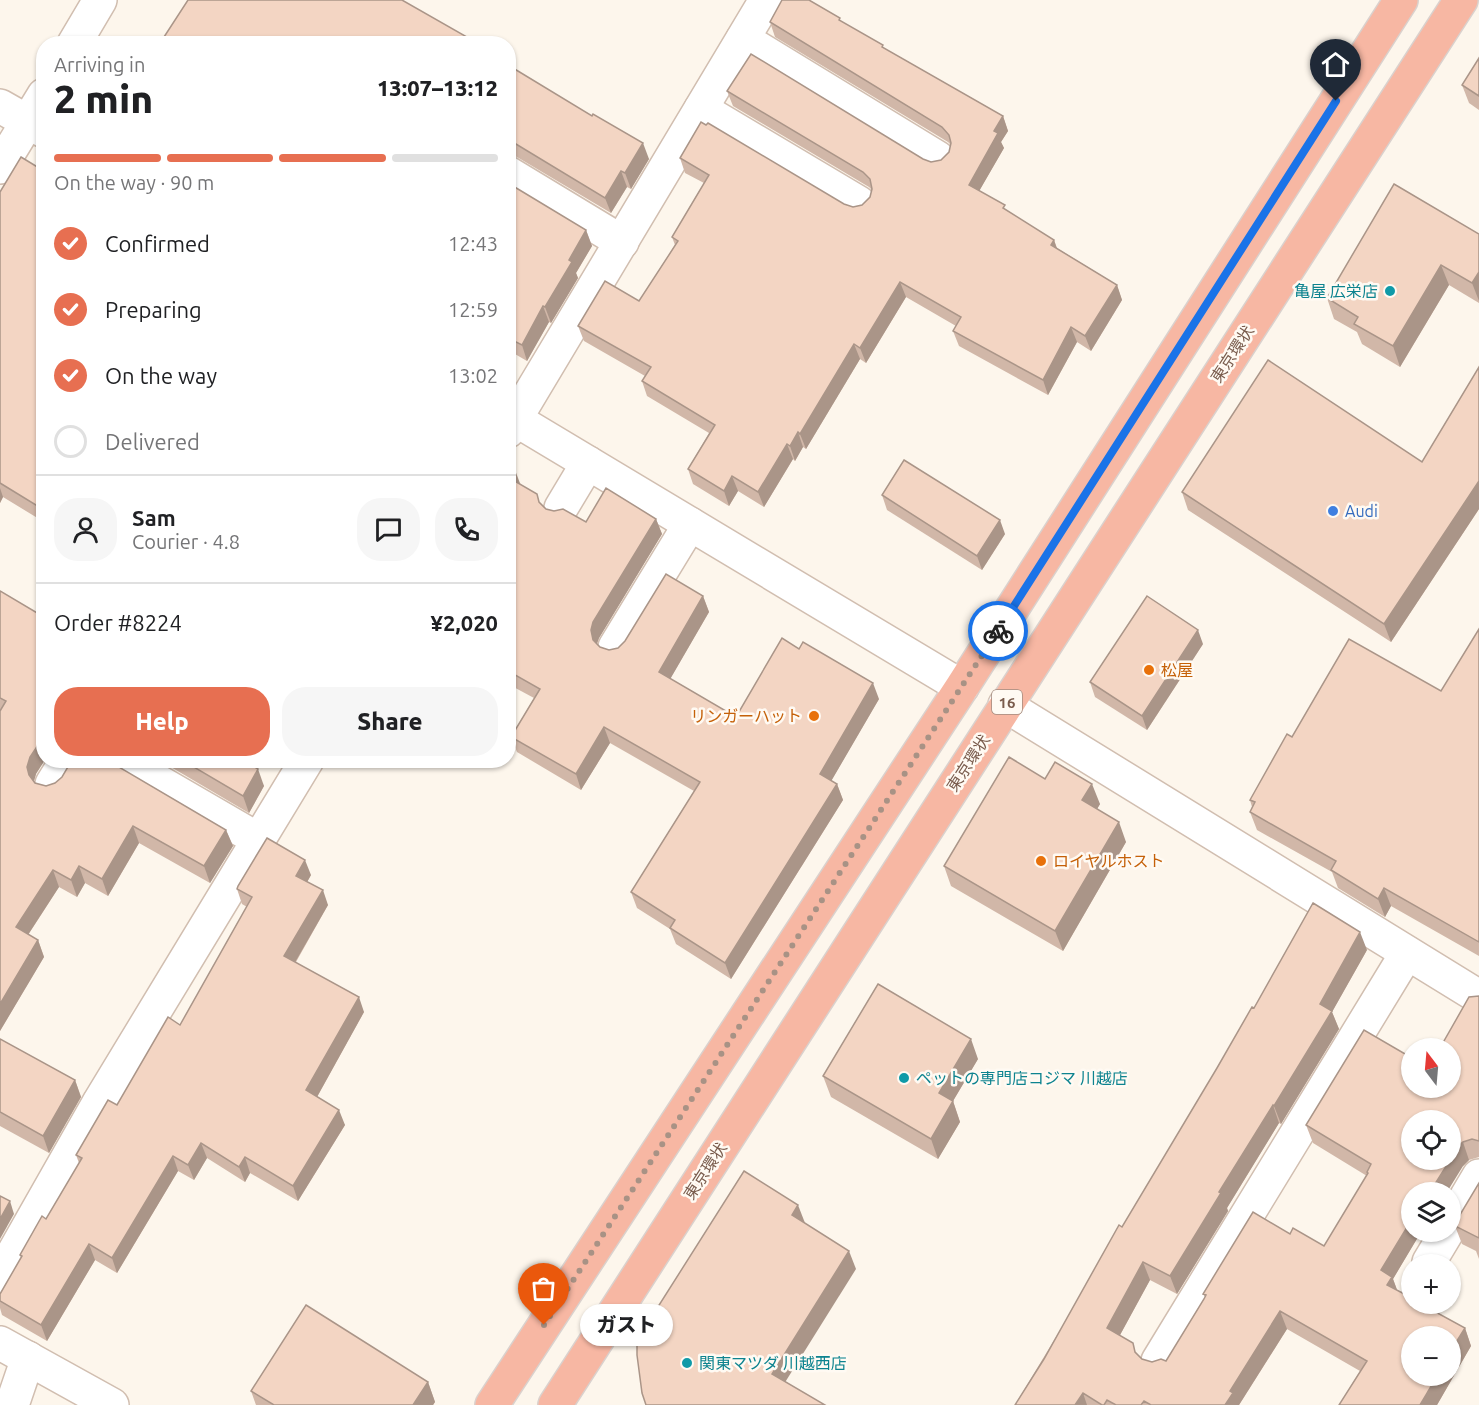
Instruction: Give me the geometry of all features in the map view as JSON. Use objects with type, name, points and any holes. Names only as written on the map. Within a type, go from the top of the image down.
[{"type":"highway","points":[[492,1405],[962,687],[1401,0]]},
{"type":"highway","name":"東京環状","points":[[555,1405],[1461,0]]},
{"type":"street","points":[[79,36],[100,0]]},
{"type":"street","points":[[516,414],[622,242],[766,0]]},
{"type":"street","points":[[743,39],[938,158]]},
{"type":"street","points":[[0,106],[36,115]]},
{"type":"street","points":[[701,109],[859,203]]},
{"type":"street","points":[[0,167],[36,119]]},
{"type":"street","points":[[516,178],[622,242]]},
{"type":"street","points":[[516,425],[588,463],[962,687]]},
{"type":"street","points":[[561,508],[588,463]]},
{"type":"street","points":[[615,647],[690,524]]},
{"type":"street","points":[[1005,705],[1479,998]]},
{"type":"street","points":[[135,768],[259,840]]},
{"type":"street","points":[[0,1277],[100,1101],[302,768]]},
{"type":"street","points":[[1158,1361],[1407,953]]},
{"type":"street","points":[[1461,1206],[1479,1176]]},
{"type":"street","points":[[12,1405],[14,1351],[112,1405]]},
{"type":"building","points":[[188,0],[402,0],[465,36],[165,36]]},
{"type":"building","points":[[782,0],[809,0],[883,45],[882,47],[1003,116],[994,131],[998,133],[969,185],[1005,205],[1003,208],[1054,240],[1051,245],[1117,285],[1085,336],[1071,327],[1043,380],[953,331],[961,317],[900,282],[860,348],[854,344],[800,434],[798,432],[790,446],[787,444],[758,492],[732,476],[724,491],[688,469],[715,425],[642,381],[651,367],[578,326],[605,281],[639,301],[678,241],[672,237],[709,175],[680,158],[701,122],[706,125],[708,123],[844,204],[853,207],[862,205],[870,197],[872,189],[870,179],[863,172],[727,91],[751,54],[923,159],[931,162],[941,160],[949,152],[951,143],[949,135],[942,127],[770,22]]},
{"type":"building","points":[[1479,58],[1479,96],[1462,85]]},
{"type":"building","points":[[516,70],[592,116],[593,114],[643,143],[625,173],[621,171],[605,198],[516,144]]},
{"type":"building","points":[[21,157],[36,166],[36,505],[0,483],[0,192]]},
{"type":"building","name":"亀屋 広栄店","points":[[1394,184],[1479,234],[1479,272],[1472,283],[1441,265],[1393,346],[1354,324],[1358,317],[1327,298]]},
{"type":"building","points":[[516,188],[586,230],[569,260],[572,262],[545,307],[543,306],[522,345],[516,342]]},
{"type":"building","name":"Audi","points":[[1268,360],[1422,462],[1479,367],[1479,481],[1384,624],[1182,492]]},
{"type":"building","points":[[904,460],[1000,520],[977,556],[882,495]]},
{"type":"building","points":[[516,482],[537,494],[539,502],[546,509],[554,511],[563,509],[586,522],[606,488],[656,519],[593,622],[591,630],[593,640],[600,647],[609,650],[618,648],[625,641],[666,574],[703,596],[659,672],[736,717],[782,638],[799,649],[803,642],[873,683],[820,774],[837,784],[725,963],[670,928],[675,920],[631,892],[700,782],[604,727],[576,774],[516,740],[516,729],[540,689],[516,676]]},
{"type":"building","points":[[0,591],[36,612],[36,748],[27,767],[35,783],[46,786],[55,783],[67,768],[121,768],[226,830],[204,866],[133,826],[102,879],[79,866],[71,880],[53,870],[16,927],[38,940],[0,1004],[0,711],[6,701],[0,698]]},
{"type":"building","name":"松屋","points":[[1147,596],[1198,630],[1142,716],[1090,682]]},
{"type":"building","points":[[1479,629],[1479,942],[1384,888],[1378,899],[1331,870],[1336,861],[1250,812],[1255,802],[1250,800],[1287,734],[1292,737],[1349,639],[1441,691]]},
{"type":"building","name":"ロイヤルホスト","points":[[1009,757],[1045,779],[1055,762],[1092,784],[1082,800],[1119,822],[1055,931],[944,866]]},
{"type":"building","points":[[196,768],[256,768],[258,769],[243,796]]},
{"type":"building","points":[[267,838],[305,860],[296,876],[323,890],[284,956],[359,997],[306,1090],[339,1110],[293,1186],[245,1157],[239,1167],[201,1143],[188,1165],[173,1156],[112,1258],[89,1244],[41,1325],[0,1301],[0,1294],[42,1216],[46,1219],[82,1158],[76,1155],[108,1100],[117,1105],[168,1017],[180,1025],[252,897],[237,889]]},
{"type":"building","points":[[1313,903],[1360,932],[1320,1004],[1332,1011],[1219,1192],[1221,1193],[1170,1276],[1143,1262],[1107,1328],[1133,1343],[1135,1352],[1142,1359],[1152,1362],[1161,1359],[1166,1361],[1204,1299],[1206,1295],[1203,1294],[1253,1212],[1290,1234],[1293,1228],[1324,1246],[1368,1173],[1371,1164],[1306,1125],[1364,1030],[1401,1052],[1401,1098],[1461,1098],[1461,1038],[1446,1038],[1469,997],[1479,996],[1479,1141],[1472,1139],[1461,1144],[1461,1110],[1401,1110],[1401,1170],[1444,1170],[1436,1182],[1401,1182],[1401,1237],[1381,1270],[1392,1277],[1387,1285],[1401,1292],[1401,1314],[1439,1314],[1465,1328],[1461,1334],[1461,1326],[1401,1326],[1401,1386],[1431,1386],[1420,1405],[1339,1405],[1367,1361],[1280,1311],[1230,1391],[1233,1393],[1225,1405],[1151,1405],[1144,1401],[1141,1405],[1116,1405],[1107,1400],[1102,1405],[1083,1393],[1075,1405],[1015,1405],[1044,1359],[1119,1225],[1122,1227],[1252,1007],[1254,1008]]},
{"type":"building","name":"ペットの専門店コジマ 川越店","points":[[878,984],[971,1039],[939,1093],[953,1101],[931,1139],[823,1076]]},
{"type":"building","points":[[0,1039],[75,1080],[43,1136],[0,1112]]},
{"type":"building","points":[[744,1171],[798,1205],[792,1215],[849,1251],[772,1374],[825,1405],[646,1405],[642,1393],[637,1355],[637,1335],[641,1324],[656,1310]]},
{"type":"building","points":[[1479,1183],[1479,1238],[1461,1229],[1461,1213]]},
{"type":"building","points":[[0,1196],[10,1201],[0,1219]]},
{"type":"building","points":[[306,1305],[428,1382],[413,1405],[274,1405],[251,1391]]},
{"type":"way so far","points":[[544,1325],[998,631]]},
{"type":"place","name":"亀屋 広栄店","points":[[1390,291]]},
{"type":"place","name":"Audi","points":[[1333,511]]},
{"type":"place","name":"松屋","points":[[1149,670]]},
{"type":"place","name":"リンガーハット","points":[[814,716]]},
{"type":"place","name":"ロイヤルホスト","points":[[1041,861]]},
{"type":"place","name":"ペットの専門店コジマ 川越店","points":[[904,1078]]},
{"type":"place","name":"ガスト","points":[[544,1325]]},
{"type":"place","name":"関東マツダ 川越西店","points":[[687,1363]]},
{"type":"route","points":[[998,631],[1336,101]]}]
